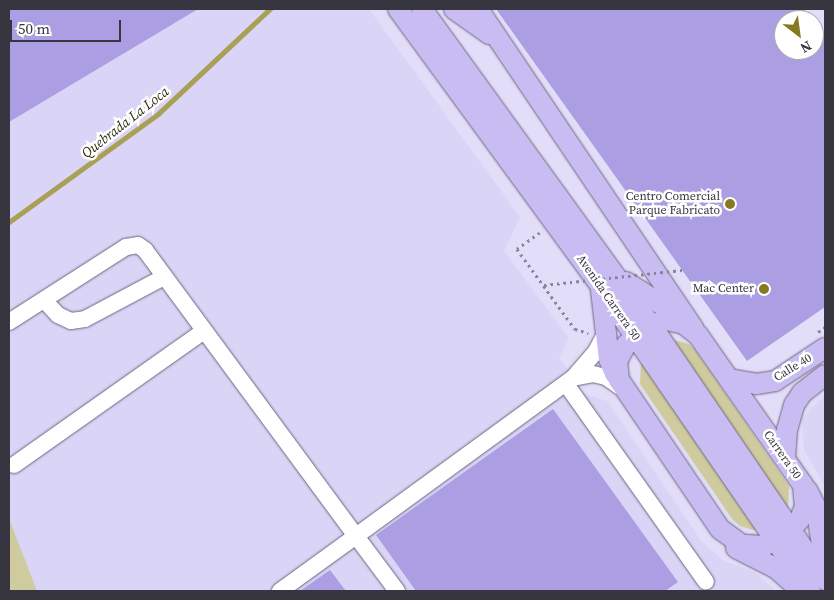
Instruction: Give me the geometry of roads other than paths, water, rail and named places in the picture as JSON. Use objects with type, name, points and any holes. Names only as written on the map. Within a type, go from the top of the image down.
[{"type":"main road","name":"Avenida Carrera 50","points":[[398,9],[608,280]]},
{"type":"main road","name":"Avenida Carrera 50","points":[[422,9],[783,535],[825,580]]},
{"type":"main road","points":[[454,9],[500,42]]},
{"type":"main road","points":[[478,9],[698,335]]},
{"type":"main road","points":[[698,335],[676,312],[608,280],[597,334],[622,388],[720,529],[737,549],[777,568],[802,591]]},
{"type":"main road","name":"Carrera 50","points":[[643,331],[667,320],[678,321],[698,335],[799,478],[806,493],[805,507],[783,535]]},
{"type":"main road","points":[[622,388],[616,372],[617,362],[643,331]]},
{"type":"main road","name":"Calle 40","points":[[729,379],[756,384],[775,381],[825,348]]},
{"type":"main road","name":"Calle 40","points":[[785,458],[787,430],[794,405],[802,393],[825,375]]},
{"type":"main road","points":[[799,478],[816,508],[825,563]]},
{"type":"main road","points":[[720,529],[733,540],[753,548],[783,535]]},
{"type":"main road","name":"Avenida Carrera 50","points":[[783,535],[810,591]]},
{"type":"lane","points":[[9,322],[126,247],[138,245],[145,250],[396,591]]},
{"type":"lane","points":[[44,300],[58,315],[71,321],[85,319],[164,277]]},
{"type":"lane","points":[[14,465],[204,331]]},
{"type":"lane","points":[[280,591],[569,381],[595,353],[597,334]]},
{"type":"lane","points":[[569,381],[599,375],[622,388]]},
{"type":"lane","points":[[569,381],[706,582]]},
{"type":"waterway","name":"Quebrada La Loca","points":[[9,222],[158,114],[270,9]]},
{"type":"place","name":"Centro Comercial Parque Fabricato","points":[[730,204]]},
{"type":"place","name":"Mac Center","points":[[764,289]]}]
